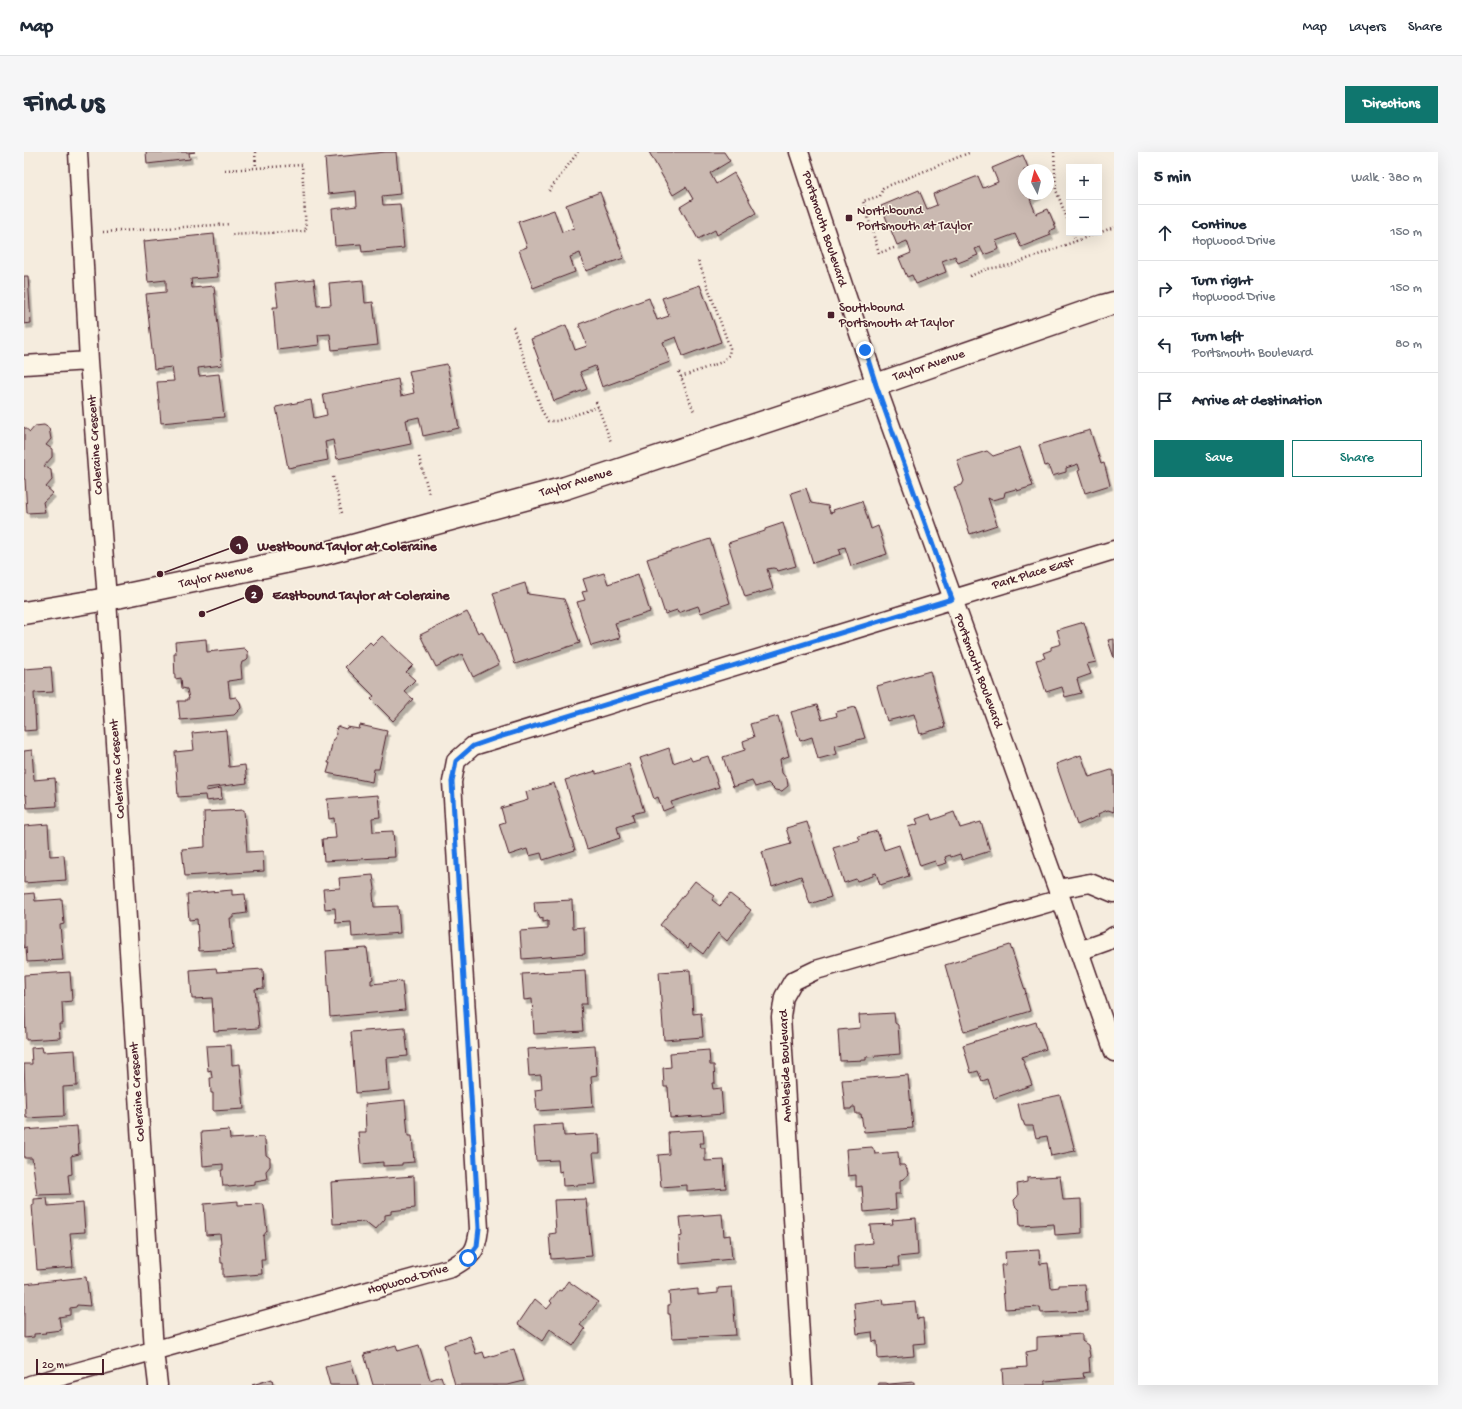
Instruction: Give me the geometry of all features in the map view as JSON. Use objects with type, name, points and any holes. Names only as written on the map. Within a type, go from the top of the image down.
[{"type":"street","name":"Coleraine Crescent","points":[[78,152],[90,361],[107,599],[154,1351],[158,1385]]},
{"type":"street","name":"Portsmouth Boulevard","points":[[799,152],[876,385],[1059,894],[1114,1052]]},
{"type":"street","name":"Taylor Avenue","points":[[24,613],[107,599],[322,554],[557,490],[876,385],[1114,303]]},
{"type":"street","points":[[24,365],[90,361]]},
{"type":"street","name":"Park Place East","points":[[952,599],[1114,550]]},
{"type":"street","name":"Hopwood Drive","points":[[30,1385],[450,1268],[468,1258],[477,1246],[479,1228],[452,782],[456,761],[473,746],[952,599]]},
{"type":"street","name":"Ambleside Boulevard","points":[[803,1385],[781,1017],[784,997],[793,981],[816,970],[1090,883],[1114,893]]},
{"type":"street","points":[[1079,951],[1107,941],[1114,936]]},
{"type":"path","points":[[255,152],[256,168]]},
{"type":"path","points":[[549,191],[578,152]]},
{"type":"path","points":[[894,248],[879,253],[863,202],[880,196],[883,188],[971,152]]},
{"type":"path","points":[[1054,152],[1056,190],[1066,216]]},
{"type":"path","points":[[225,170],[302,165],[306,231],[231,235]]},
{"type":"path","points":[[82,233],[230,224]]},
{"type":"path","points":[[1102,232],[1114,227]]},
{"type":"path","points":[[1074,236],[1076,241]]},
{"type":"path","points":[[970,276],[987,269],[1011,265],[1090,236]]},
{"type":"path","points":[[681,377],[722,362],[729,355],[730,348],[698,260]]},
{"type":"path","points":[[514,327],[542,411],[548,421],[557,421],[598,407]]},
{"type":"path","points":[[680,372],[694,412]]},
{"type":"path","points":[[596,402],[611,442]]},
{"type":"path","points":[[419,457],[429,493]]},
{"type":"path","points":[[333,477],[342,513]]},
{"type":"building","points":[[146,152],[195,152],[189,153],[190,159],[147,164]]},
{"type":"building","points":[[396,152],[400,194],[382,196],[383,205],[400,204],[404,248],[362,252],[361,244],[335,246],[332,209],[357,206],[356,191],[328,194],[325,158]]},
{"type":"building","points":[[649,152],[724,152],[730,161],[710,173],[716,184],[734,173],[756,213],[717,235],[715,230],[698,239],[680,207],[693,199],[686,187],[673,195]]},
{"type":"building","points":[[1023,155],[1027,164],[1018,164],[1018,200],[1030,200],[1036,214],[1048,209],[1056,228],[1049,231],[1051,235],[1021,247],[1015,234],[996,241],[999,249],[984,255],[980,247],[975,249],[978,255],[958,263],[955,256],[942,261],[946,272],[916,284],[912,275],[907,277],[899,258],[911,253],[907,241],[897,245],[881,206],[919,190],[927,209],[937,205],[933,194],[978,176],[983,188],[998,182],[992,168]]},
{"type":"building","points":[[600,192],[624,258],[586,271],[580,253],[570,257],[575,272],[533,288],[519,250],[527,247],[518,222],[554,210],[562,232],[574,228],[566,205]]},
{"type":"building","points":[[214,234],[218,277],[191,279],[192,288],[214,286],[222,365],[198,368],[199,376],[219,374],[224,417],[161,423],[157,382],[174,381],[172,367],[154,369],[146,294],[166,292],[166,280],[148,282],[144,241]]},
{"type":"building","points":[[24,276],[28,276],[31,323],[24,324]]},
{"type":"building","points":[[314,279],[317,306],[331,305],[329,283],[363,280],[365,303],[373,302],[378,345],[332,350],[330,334],[318,335],[319,345],[277,350],[273,307],[278,307],[275,283]]},
{"type":"building","points":[[700,285],[721,342],[683,356],[676,337],[663,342],[670,362],[602,387],[595,366],[580,372],[587,389],[554,401],[531,339],[566,325],[575,350],[587,346],[579,324],[649,298],[657,320],[669,316],[662,298]]},
{"type":"building","points":[[447,364],[459,428],[423,436],[419,417],[406,420],[411,444],[337,459],[333,440],[325,442],[328,460],[288,468],[276,407],[311,400],[314,418],[327,415],[323,394],[398,379],[401,396],[414,393],[409,371]]},
{"type":"building","points":[[44,425],[49,428],[51,439],[46,445],[52,449],[52,457],[44,466],[51,470],[52,480],[46,487],[53,493],[43,502],[45,512],[27,513],[24,479],[24,427],[30,432],[35,426]]},
{"type":"building","points":[[1090,430],[1101,464],[1104,463],[1110,485],[1085,493],[1078,471],[1080,470],[1078,464],[1066,468],[1066,472],[1052,476],[1048,465],[1045,466],[1039,445]]},
{"type":"building","points":[[1020,447],[1033,486],[1017,491],[1016,489],[1005,492],[1004,497],[992,500],[988,498],[997,525],[970,534],[954,487],[962,485],[964,481],[957,460],[987,451],[993,456]]},
{"type":"building","points":[[806,488],[811,503],[828,506],[830,513],[834,512],[833,510],[862,501],[871,529],[878,526],[887,554],[851,566],[845,547],[839,549],[841,554],[813,563],[791,493]]},
{"type":"building","points":[[783,523],[796,566],[778,571],[777,569],[773,568],[767,569],[773,589],[745,597],[728,543],[765,531],[765,529]]},
{"type":"building","points":[[710,539],[730,603],[701,613],[698,606],[678,613],[677,610],[665,614],[647,559]]},
{"type":"building","points":[[604,573],[608,584],[638,574],[650,612],[615,623],[620,638],[591,646],[577,602],[585,600],[582,592],[587,591],[583,579]]},
{"type":"building","points":[[525,583],[528,594],[564,599],[580,643],[515,664],[493,593]]},
{"type":"building","points":[[467,612],[478,633],[482,631],[499,664],[473,677],[462,654],[436,667],[420,635]]},
{"type":"building","points":[[1084,622],[1096,662],[1087,664],[1091,674],[1077,679],[1081,693],[1065,697],[1062,687],[1046,692],[1036,660],[1045,658],[1043,653],[1051,650],[1051,647],[1061,644],[1057,630]]},
{"type":"building","points":[[382,636],[413,665],[406,672],[415,680],[404,691],[413,699],[393,721],[371,699],[374,696],[345,667],[370,642],[373,645]]},
{"type":"building","points":[[206,639],[207,652],[244,648],[248,652],[248,659],[242,662],[241,666],[242,679],[228,681],[230,698],[236,697],[240,702],[241,708],[234,715],[180,720],[178,701],[186,701],[186,699],[189,699],[187,689],[182,688],[181,678],[175,679],[175,642]]},
{"type":"building","points":[[1114,639],[1114,658],[1108,640]]},
{"type":"building","points":[[51,667],[53,692],[34,693],[36,730],[24,731],[24,669]]},
{"type":"building","points":[[930,671],[945,727],[920,734],[914,714],[887,721],[877,686]]},
{"type":"building","points":[[817,705],[822,720],[837,716],[836,712],[855,707],[865,738],[835,746],[837,754],[818,759],[812,737],[800,741],[791,712]]},
{"type":"building","points":[[778,716],[789,756],[780,759],[782,773],[787,779],[788,786],[782,791],[775,790],[768,783],[755,787],[752,781],[733,787],[723,757],[745,750],[743,741],[754,737],[750,724]]},
{"type":"building","points":[[360,725],[387,731],[379,769],[374,769],[372,782],[327,773],[330,763],[328,763],[333,739],[335,739],[337,726],[346,729],[347,727],[359,729]]},
{"type":"building","points":[[226,730],[229,767],[245,765],[247,783],[206,788],[206,791],[221,788],[222,799],[206,801],[205,795],[178,797],[175,752],[194,750],[192,733]]},
{"type":"building","points":[[669,748],[673,763],[690,757],[692,761],[708,756],[719,787],[671,802],[673,807],[663,811],[658,797],[654,799],[640,758]]},
{"type":"building","points":[[32,750],[34,780],[55,778],[57,806],[27,808],[26,795],[24,795],[24,751]]},
{"type":"building","points":[[1081,755],[1089,777],[1111,770],[1114,771],[1114,812],[1108,810],[1098,814],[1099,816],[1077,825],[1056,764]]},
{"type":"building","points":[[629,764],[644,811],[632,814],[634,821],[617,827],[620,838],[587,849],[565,780],[596,771],[596,774]]},
{"type":"building","points":[[554,783],[575,850],[543,860],[541,853],[529,856],[527,849],[509,855],[499,824],[505,822],[501,808],[528,800],[526,792]]},
{"type":"building","points":[[378,795],[380,817],[372,818],[373,832],[393,831],[395,857],[324,861],[322,839],[336,838],[334,818],[329,819],[327,799]]},
{"type":"building","points":[[244,810],[247,852],[263,851],[264,871],[185,876],[182,849],[205,847],[204,812]]},
{"type":"building","points":[[954,812],[960,828],[981,822],[990,851],[962,860],[960,854],[951,857],[950,855],[945,857],[947,863],[937,866],[935,861],[920,866],[908,827],[918,824],[916,819],[930,814],[932,820]]},
{"type":"building","points":[[807,822],[831,897],[810,904],[801,876],[772,886],[762,852],[791,844],[786,828]]},
{"type":"building","points":[[48,824],[50,856],[64,855],[66,880],[24,883],[24,826]]},
{"type":"building","points":[[877,831],[884,850],[899,845],[909,876],[880,885],[876,873],[873,874],[873,876],[857,881],[856,879],[844,883],[833,848],[860,840],[858,836]]},
{"type":"building","points":[[373,875],[375,889],[373,893],[374,907],[398,906],[400,933],[352,937],[351,922],[336,923],[335,908],[325,909],[323,889],[340,888],[339,878]]},
{"type":"building","points":[[695,881],[715,896],[712,900],[720,906],[730,894],[751,910],[727,941],[718,933],[703,954],[690,944],[688,948],[660,925]]},
{"type":"building","points":[[232,890],[232,895],[245,894],[247,913],[233,915],[233,918],[230,918],[233,949],[199,951],[197,919],[189,920],[187,894]]},
{"type":"building","points":[[34,893],[35,901],[62,899],[64,924],[60,925],[63,960],[27,962],[26,947],[24,948],[24,894]]},
{"type":"building","points":[[572,900],[573,928],[584,927],[585,954],[522,959],[520,931],[548,929],[548,921],[543,922],[543,918],[540,919],[537,912],[535,913],[534,902]]},
{"type":"building","points":[[1010,945],[1026,993],[1030,1011],[964,1032],[945,965]]},
{"type":"building","points":[[367,948],[373,979],[371,980],[371,984],[402,981],[405,1010],[330,1017],[326,951]]},
{"type":"building","points":[[216,968],[217,972],[263,969],[264,988],[255,989],[259,1028],[214,1031],[212,998],[192,999],[190,970]]},
{"type":"building","points":[[585,970],[587,1004],[581,1004],[583,1031],[534,1034],[532,999],[524,1000],[522,974]]},
{"type":"building","points":[[690,970],[693,1014],[701,1013],[703,1037],[664,1040],[659,972]]},
{"type":"building","points":[[70,972],[72,1001],[62,1002],[63,1024],[59,1024],[60,1038],[26,1040],[24,975]]},
{"type":"building","points":[[894,1013],[895,1023],[898,1025],[900,1054],[866,1057],[866,1060],[840,1061],[838,1030],[860,1028],[859,1015]]},
{"type":"building","points":[[1036,1022],[1046,1049],[1022,1057],[1032,1085],[994,1098],[988,1079],[982,1081],[978,1071],[971,1073],[963,1045]]},
{"type":"building","points":[[405,1028],[408,1056],[387,1058],[389,1090],[356,1093],[351,1032]]},
{"type":"building","points":[[231,1045],[232,1065],[240,1064],[244,1109],[213,1111],[213,1093],[211,1093],[210,1078],[212,1078],[211,1070],[208,1071],[206,1046]]},
{"type":"building","points":[[595,1045],[597,1075],[591,1076],[593,1107],[537,1111],[535,1090],[542,1089],[541,1075],[529,1076],[527,1049]]},
{"type":"building","points":[[42,1047],[43,1052],[75,1050],[77,1086],[63,1087],[64,1116],[26,1118],[24,1064],[32,1064],[31,1048]]},
{"type":"building","points":[[709,1050],[710,1065],[714,1065],[715,1083],[712,1083],[713,1089],[721,1088],[723,1114],[670,1118],[668,1087],[664,1087],[663,1068],[671,1067],[670,1053]]},
{"type":"building","points":[[908,1075],[913,1128],[864,1132],[861,1114],[856,1114],[855,1107],[845,1109],[842,1080]]},
{"type":"building","points":[[1060,1095],[1075,1151],[1051,1156],[1047,1136],[1036,1138],[1033,1126],[1025,1126],[1022,1121],[1018,1104]]},
{"type":"building","points":[[405,1100],[408,1136],[412,1136],[414,1162],[402,1163],[402,1165],[383,1166],[383,1162],[361,1164],[358,1132],[366,1132],[365,1104]]},
{"type":"building","points":[[563,1124],[564,1136],[599,1134],[600,1153],[593,1153],[596,1184],[563,1186],[562,1171],[559,1172],[558,1160],[536,1161],[533,1126]]},
{"type":"building","points":[[77,1126],[79,1154],[71,1156],[72,1174],[68,1175],[70,1194],[37,1195],[32,1158],[24,1158],[24,1130]]},
{"type":"building","points":[[229,1130],[230,1139],[263,1137],[265,1141],[266,1155],[270,1158],[270,1166],[266,1171],[267,1179],[255,1181],[255,1184],[229,1187],[223,1186],[221,1170],[223,1170],[223,1164],[203,1166],[201,1132]]},
{"type":"building","points":[[703,1130],[704,1143],[700,1143],[701,1148],[705,1148],[705,1161],[724,1160],[726,1188],[687,1191],[687,1185],[661,1187],[658,1155],[669,1154],[668,1132]]},
{"type":"building","points":[[872,1147],[875,1154],[898,1152],[899,1165],[904,1165],[907,1169],[908,1174],[904,1179],[900,1180],[900,1194],[895,1194],[896,1209],[864,1212],[862,1186],[856,1187],[856,1175],[848,1176],[846,1149]]},
{"type":"building","points":[[414,1176],[415,1208],[391,1211],[391,1214],[385,1215],[385,1219],[375,1230],[365,1222],[333,1224],[331,1182]]},
{"type":"building","points":[[1060,1176],[1063,1200],[1081,1199],[1082,1233],[1055,1235],[1054,1224],[1020,1226],[1019,1210],[1015,1206],[1014,1200],[1018,1196],[1017,1184],[1027,1182],[1027,1178]]},
{"type":"building","points":[[47,1198],[48,1206],[83,1203],[85,1232],[70,1233],[73,1267],[37,1270],[32,1205],[34,1205],[34,1199]]},
{"type":"building","points":[[586,1199],[592,1256],[551,1259],[549,1234],[556,1233],[554,1200]]},
{"type":"building","points":[[238,1201],[238,1205],[262,1204],[264,1206],[267,1231],[263,1236],[265,1260],[261,1260],[262,1274],[223,1277],[220,1234],[206,1235],[204,1204]]},
{"type":"building","points":[[722,1214],[724,1236],[730,1235],[732,1259],[680,1264],[679,1237],[682,1236],[680,1217]]},
{"type":"building","points":[[916,1218],[918,1255],[898,1257],[899,1266],[855,1268],[854,1245],[872,1243],[870,1225],[893,1224],[892,1220]]},
{"type":"building","points":[[1039,1250],[1040,1264],[1048,1263],[1051,1288],[1059,1287],[1059,1285],[1085,1284],[1087,1311],[1041,1313],[1040,1307],[1005,1309],[1001,1265],[1006,1265],[1005,1252]]},
{"type":"building","points":[[86,1277],[90,1306],[77,1305],[76,1307],[70,1308],[70,1315],[59,1317],[61,1330],[34,1334],[34,1337],[24,1338],[24,1284]]},
{"type":"building","points":[[568,1281],[598,1302],[580,1325],[585,1329],[573,1346],[550,1329],[542,1341],[518,1324],[535,1299],[547,1309],[552,1303],[550,1301],[559,1290],[561,1291]]},
{"type":"building","points":[[732,1287],[736,1335],[672,1338],[670,1314],[668,1314],[668,1305],[670,1305],[669,1292],[698,1289],[698,1295],[718,1293],[718,1288]]},
{"type":"building","points":[[883,1299],[884,1305],[915,1302],[917,1319],[923,1318],[925,1343],[913,1344],[914,1356],[878,1359],[877,1341],[873,1342],[872,1332],[857,1334],[854,1303]]},
{"type":"building","points":[[1082,1334],[1082,1341],[1088,1345],[1090,1356],[1090,1372],[1083,1373],[1084,1378],[1045,1381],[1045,1385],[1003,1385],[1002,1369],[1027,1367],[1026,1352],[1037,1350],[1037,1337]]},
{"type":"building","points":[[470,1336],[476,1354],[483,1352],[485,1358],[514,1349],[524,1381],[508,1385],[455,1385],[444,1345]]},
{"type":"building","points":[[396,1345],[398,1351],[419,1345],[430,1380],[441,1376],[444,1385],[373,1385],[364,1354]]},
{"type":"building","points":[[351,1361],[358,1385],[330,1385],[325,1367]]},
{"type":"building","points":[[272,1379],[273,1385],[252,1385]]},
{"type":"building","points":[[914,1382],[914,1385],[878,1385],[879,1383],[889,1384]]},
{"type":"place","name":"Northbound Portsmouth at Taylor","points":[[849,218]]},
{"type":"place","name":"Southbound Portsmouth at Taylor","points":[[831,315]]},
{"type":"place","name":"Westbound Taylor at Coleraine","points":[[160,574]]},
{"type":"place","name":"Eastbound Taylor at Coleraine","points":[[202,614]]},
{"type":"route","points":[[468,1258],[477,1246],[479,1228],[452,782],[456,761],[473,746],[499,737],[952,599],[865,350]]}]
